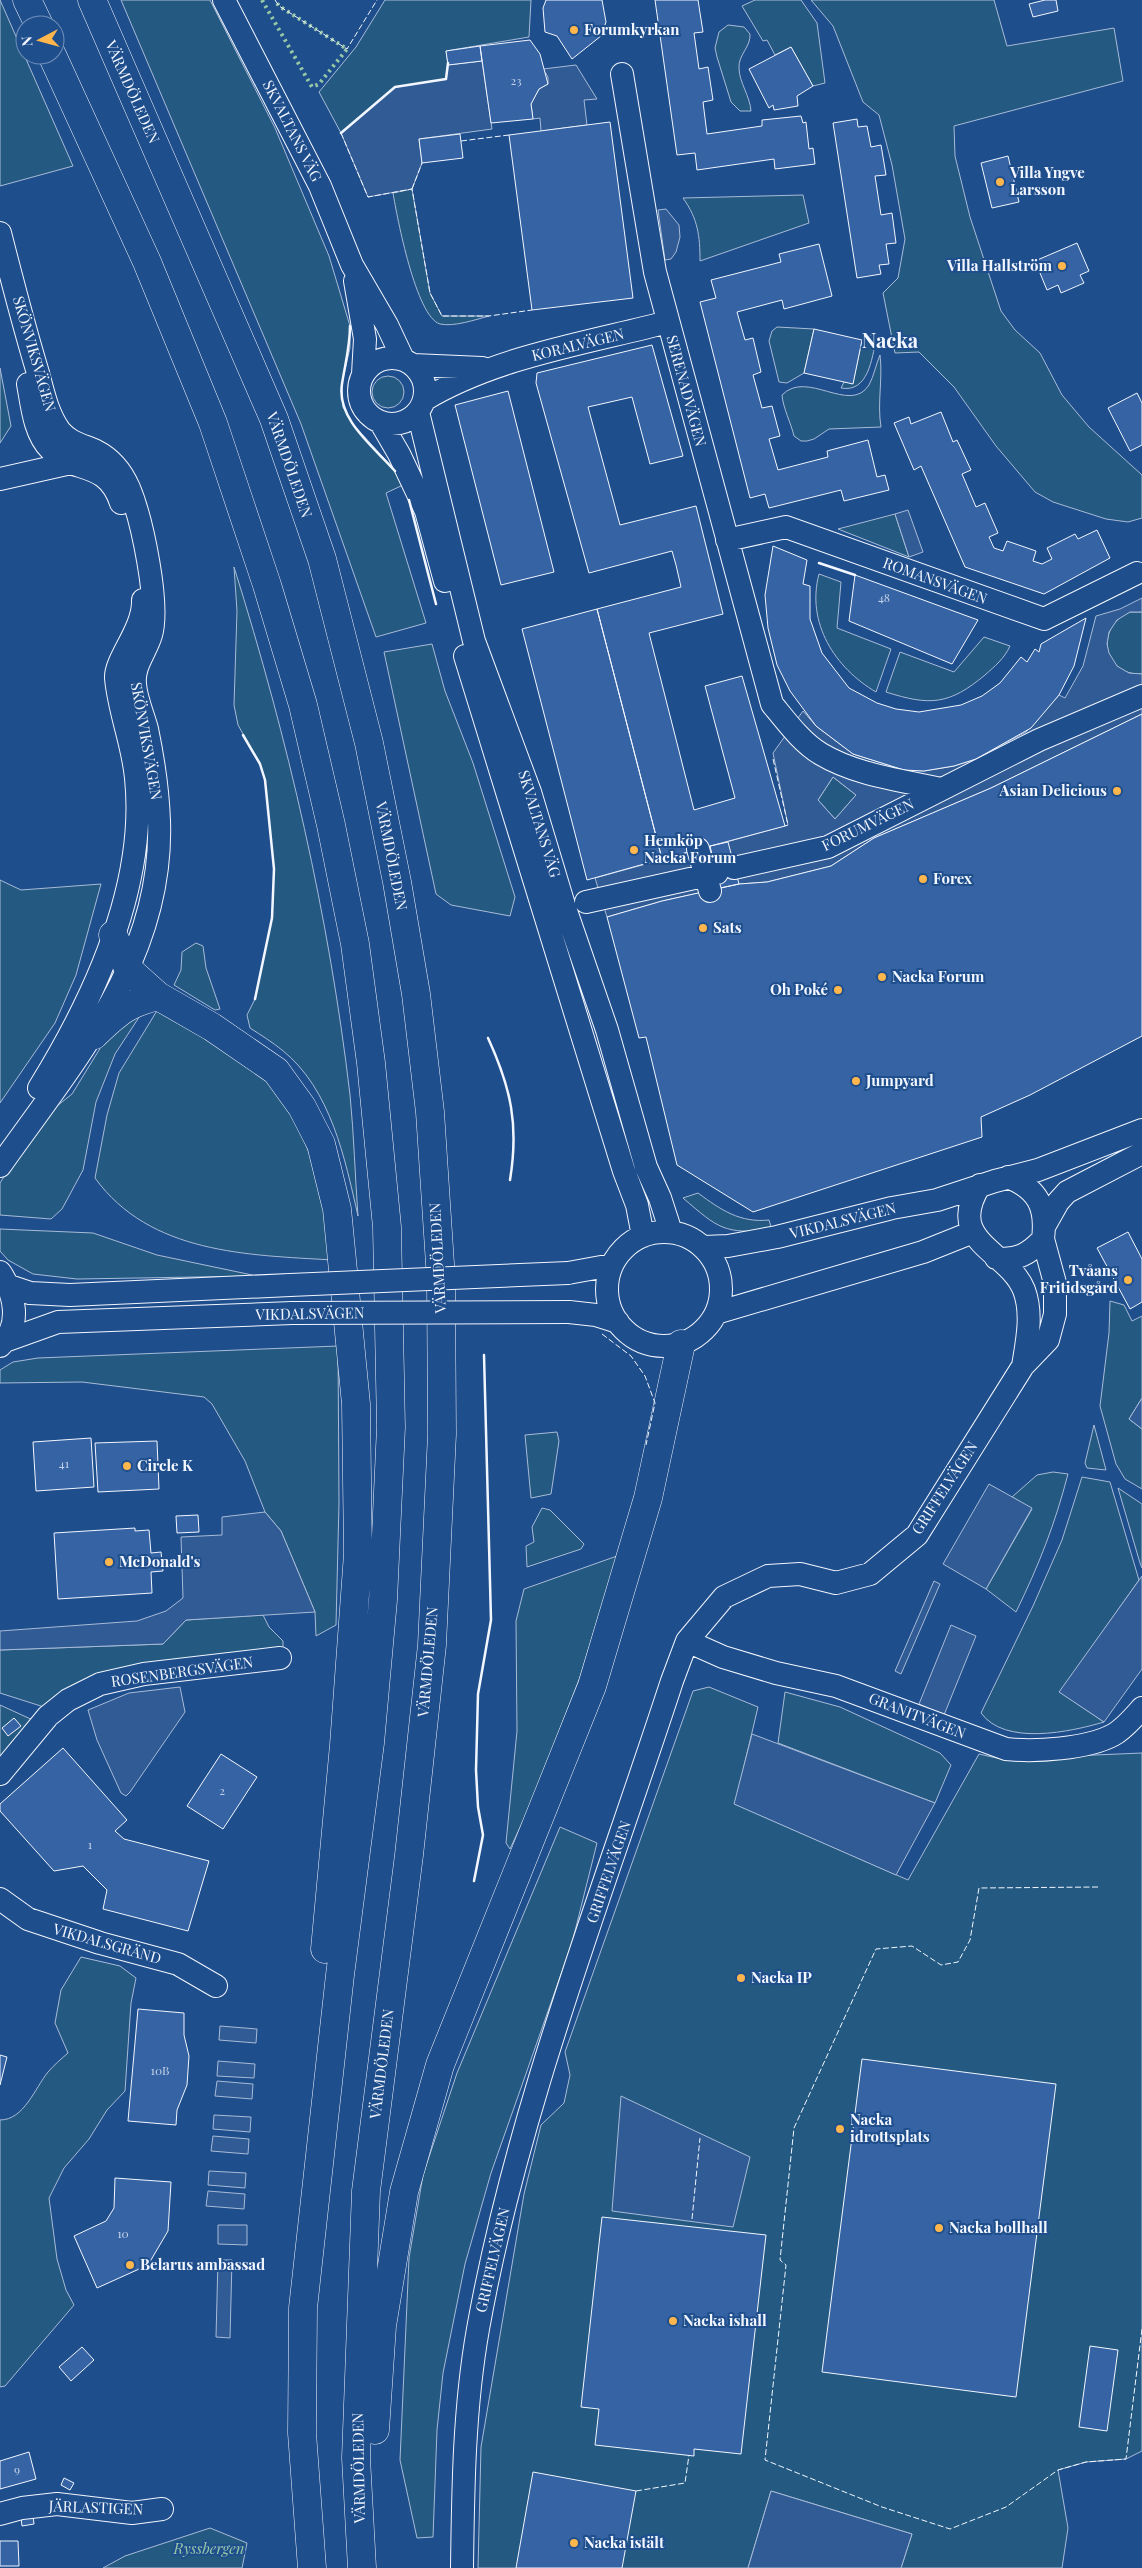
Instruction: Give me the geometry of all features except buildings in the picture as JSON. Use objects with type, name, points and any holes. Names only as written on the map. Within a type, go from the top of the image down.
[{"type":"highway","points":[[27,0],[34,15]]},
{"type":"highway","name":"VÄRMDÖLEDEN","points":[[92,0],[274,419],[322,560],[370,743],[397,882],[416,994],[430,1112],[441,1279],[442,1434],[432,1645],[409,1854],[366,2191],[356,2458],[362,2568]]},
{"type":"highway","points":[[57,65],[147,262],[213,423],[267,585],[303,705],[331,825],[355,944],[371,1063],[387,1236],[391,1427],[383,1600],[370,1743],[340,1974],[303,2308]]},
{"type":"highway","points":[[113,935],[129,970],[158,996],[212,1027],[276,1071],[302,1107],[321,1144],[337,1209],[356,1404],[358,1554],[344,1745],[308,2120],[302,2433],[312,2568]]},
{"type":"highway","points":[[94,1035],[120,1010],[137,1001],[158,996]]},
{"type":"highway","points":[[362,2568],[374,2452],[382,2326],[404,2192],[440,2065],[592,1686],[648,1498],[681,1344]]},
{"type":"street","name":"SKVALTANS VÄG","points":[[224,0],[320,186],[352,265],[408,362]]},
{"type":"street","name":"SERENADVÄGEN","points":[[622,74],[648,233],[668,322],[772,704]]},
{"type":"street","name":"SKÖNVIKSVÄGEN","points":[[0,233],[53,420],[69,440],[110,460],[122,473],[130,491],[153,586],[154,615],[151,636],[137,667],[135,686],[147,730],[155,777],[159,820],[159,862],[150,906],[129,970],[94,1035],[0,1166]]},
{"type":"street","name":"SKÖNVIKSVÄGEN","points":[[0,248],[36,425],[49,449],[71,463],[98,472],[114,490],[124,512],[142,595],[139,624],[116,677],[136,778],[138,816],[135,852],[113,935],[72,1034],[0,1148]]},
{"type":"street","name":"SKVALTANS VÄG","points":[[352,265],[365,339],[363,374]]},
{"type":"street","name":"KORALVÄGEN","points":[[421,406],[446,387],[488,368],[668,322]]},
{"type":"street","points":[[388,357],[408,362],[420,374],[425,384],[421,406],[401,424],[381,423],[367,413],[358,397],[358,385],[363,374],[373,362],[388,357]]},
{"type":"street","name":"KORALVÄGEN","points":[[408,362],[488,368]]},
{"type":"street","name":"SKVALTANS VÄG","points":[[421,406],[474,641],[530,792],[564,905],[607,1030],[646,1167],[660,1198],[671,1232]]},
{"type":"street","name":"SKVALTANS VÄG","points":[[381,423],[426,511],[498,766],[624,1171],[637,1205],[644,1236]]},
{"type":"street","points":[[0,479],[71,463]]},
{"type":"street","name":"ROMANSVÄGEN","points":[[727,540],[786,527],[1044,619],[1137,573]]},
{"type":"street","name":"FORUMVÄGEN","points":[[586,902],[717,877],[828,847],[871,832],[940,789],[1035,734],[1142,696]]},
{"type":"street","name":"FORUMVÄGEN","points":[[772,704],[791,727],[820,754],[868,773],[940,789]]},
{"type":"street","points":[[698,849],[717,877]]},
{"type":"street","name":"VIKDALSVÄGEN","points":[[704,1247],[728,1246],[777,1237],[892,1208],[937,1200],[980,1185],[1038,1170],[1142,1130]]},
{"type":"street","points":[[980,1185],[974,1196],[970,1211],[973,1232],[985,1249],[996,1258],[1009,1260],[1024,1256],[1044,1232],[1058,1202],[1068,1192],[1142,1153]]},
{"type":"street","points":[[1008,1177],[1022,1183],[1034,1193],[1040,1204],[1044,1232]]},
{"type":"street","points":[[671,1232],[683,1235],[704,1247],[711,1256],[720,1278],[721,1290],[716,1313],[701,1332],[681,1344],[657,1346],[646,1343],[626,1331],[618,1322],[610,1306],[607,1288],[612,1265],[625,1247],[644,1236],[671,1232]]},
{"type":"street","points":[[716,1313],[923,1252],[973,1232]]},
{"type":"street","name":"GRIFFELVÄGEN","points":[[462,2568],[464,2450],[477,2330],[492,2260],[540,2079],[687,1641],[724,1597],[768,1576],[800,1574],[836,1583],[870,1574],[917,1534],[1023,1366],[1048,1340],[1055,1314],[1055,1283],[1044,1232]]},
{"type":"street","name":"GRIFFELVÄGEN","points":[[996,1258],[1011,1269],[1024,1289],[1028,1311],[1023,1366]]},
{"type":"street","name":"VIKDALSVÄGEN","points":[[5,1279],[30,1293],[70,1295],[568,1274],[612,1265]]},
{"type":"street","points":[[3,1343],[13,1323],[14,1304],[5,1279]]},
{"type":"street","name":"VIKDALSVÄGEN","points":[[3,1343],[58,1322],[292,1313],[569,1312],[596,1315],[618,1322]]},
{"type":"street","name":"GRANITVÄGEN","points":[[687,1641],[723,1657],[776,1673],[836,1686],[1006,1749],[1090,1744],[1115,1734],[1142,1709]]},
{"type":"street","name":"ROSENBERGSVÄGEN","points":[[0,1774],[48,1716],[68,1700],[100,1684],[144,1674],[280,1658]]},
{"type":"street","name":"VIKDALSGRÄND","points":[[0,1899],[28,1919],[100,1943],[178,1964],[216,1986]]},
{"type":"street","name":"JÄRLASTIGEN","points":[[0,2514],[22,2508],[57,2504],[132,2513],[162,2509]]},
{"type":"green space","points":[[0,0],[15,34],[15,65],[29,65],[73,166],[0,186]]},
{"type":"green space","points":[[121,0],[210,0],[275,128],[329,256],[350,326],[350,348],[342,383],[343,407],[352,423],[400,476],[403,485],[386,493],[426,623],[376,637],[301,424]]},
{"type":"green space","points":[[385,0],[531,0],[529,37],[446,51],[448,65],[446,79],[395,87],[341,133],[319,92],[356,47]]},
{"type":"green space","points":[[755,0],[801,0],[817,23],[825,83],[813,86],[791,47],[775,55],[767,40],[763,41],[742,6]]},
{"type":"green space","points":[[811,0],[994,0],[1007,46],[1114,28],[1123,81],[954,126],[955,156],[970,217],[1001,311],[1015,330],[1040,353],[1062,395],[1089,427],[1142,475],[1142,518],[1128,522],[1106,519],[1053,502],[1035,492],[996,446],[954,387],[919,352],[895,353],[883,293],[898,278],[905,239],[892,165],[879,115],[863,102],[833,26]]},
{"type":"green space","points":[[728,25],[744,27],[750,34],[749,43],[740,59],[739,73],[751,111],[740,111],[731,102],[717,57],[715,48],[719,32]]},
{"type":"green space","points":[[412,189],[430,293],[442,316],[489,316],[458,324],[440,324],[431,317],[423,304],[409,265],[393,193]]},
{"type":"green space","points":[[803,195],[809,223],[700,261],[697,228],[692,213],[683,198]]},
{"type":"green space","points":[[777,327],[814,329],[804,373],[787,383],[779,382],[769,341],[772,331]]},
{"type":"green space","points":[[873,334],[876,339],[873,356],[863,380],[850,388],[841,388],[844,382],[853,383],[862,340]]},
{"type":"green space","points":[[880,355],[881,427],[829,429],[814,439],[807,441],[801,441],[794,436],[782,395],[792,388],[803,387],[851,396],[861,393],[869,385]]},
{"type":"green space","points":[[0,368],[11,426],[0,443]]},
{"type":"green space","points":[[388,376],[394,377],[399,381],[403,386],[403,398],[399,403],[394,407],[388,408],[382,407],[377,403],[373,398],[372,392],[373,386],[377,381],[382,377]]},
{"type":"green space","points":[[895,514],[909,557],[838,529]]},
{"type":"green space","points":[[234,567],[254,632],[289,762],[331,961],[350,1095],[358,1216],[348,1172],[334,1126],[313,1084],[299,1066],[282,1050],[250,1028],[247,1015],[255,999],[272,918],[274,869],[265,780],[260,764],[238,725],[234,705],[237,611]]},
{"type":"green space","points":[[819,574],[841,582],[837,628],[891,649],[876,692],[848,670],[827,642],[817,610],[816,592]]},
{"type":"green space","points":[[1130,612],[1142,612],[1142,674],[1129,673],[1119,667],[1112,659],[1108,649],[1111,628],[1119,619]]},
{"type":"green space","points":[[984,637],[1010,646],[996,665],[961,692],[939,700],[927,701],[901,697],[886,692],[900,652],[954,672]]},
{"type":"green space","points":[[432,644],[445,691],[473,763],[515,897],[510,916],[451,905],[436,894],[384,652]]},
{"type":"green space","points":[[833,777],[856,795],[835,819],[818,800]]},
{"type":"green space","points":[[0,880],[21,890],[101,884],[76,975],[55,1023],[0,1103]]},
{"type":"green space","points":[[196,943],[203,946],[206,968],[220,1009],[215,1010],[174,985],[181,970],[182,952]]},
{"type":"green space","points":[[147,1005],[115,1054],[96,1102],[83,1170],[62,1209],[51,1219],[0,1215],[0,1183],[8,1170],[52,1110],[72,1094],[112,1029]]},
{"type":"green space","points":[[158,1009],[264,1074],[294,1117],[318,1174],[333,1260],[235,1252],[203,1246],[172,1236],[143,1222],[118,1203],[95,1178],[107,1115],[119,1073]]},
{"type":"green space","points":[[698,1193],[731,1214],[749,1219],[769,1220],[772,1230],[732,1230],[714,1223],[683,1198]]},
{"type":"green space","points":[[0,1229],[93,1233],[157,1255],[257,1276],[77,1279],[33,1274],[8,1260],[0,1251]]},
{"type":"green space","points":[[1110,1301],[1124,1305],[1132,1321],[1142,1316],[1142,1398],[1129,1419],[1142,1429],[1142,1489],[1125,1479],[1116,1464],[1100,1406],[1109,1333]]},
{"type":"green space","points":[[338,1346],[339,1503],[336,1625],[316,1636],[315,1612],[281,1531],[265,1512],[245,1461],[212,1404],[204,1397],[82,1382],[0,1383],[0,1370],[13,1362],[38,1358]]},
{"type":"green space","points":[[1094,1425],[1106,1470],[1087,1468],[1085,1463]]},
{"type":"green space","points":[[557,1432],[559,1441],[551,1494],[531,1498],[525,1435]]},
{"type":"green space","points":[[1053,1472],[1068,1474],[1046,1544],[1016,1612],[986,1589],[1032,1509],[1012,1497],[1037,1475]]},
{"type":"green space","points":[[1082,1477],[1110,1482],[1139,1580],[1060,1692],[1104,1722],[1039,1734],[1006,1730],[992,1723],[981,1713],[1033,1606],[1062,1540]]},
{"type":"green space","points":[[1118,1488],[1142,1504],[1142,1568],[1140,1563]]},
{"type":"green space","points":[[542,1508],[550,1510],[584,1544],[581,1549],[527,1567],[526,1546],[534,1542],[532,1527]]},
{"type":"green space","points":[[617,1556],[580,1677],[533,1799],[510,1849],[506,1843],[517,1731],[516,1621],[524,1589]]},
{"type":"green space","points":[[263,1615],[269,1627],[283,1641],[283,1648],[44,1707],[0,1693],[0,1650],[163,1644],[186,1620]]},
{"type":"green space","name":"Nacka idrottsplats","points":[[709,1687],[758,1707],[735,1804],[908,1880],[979,1754],[1001,1759],[1142,1753],[1142,2451],[1126,2459],[1086,2462],[1058,2470],[1068,2528],[1062,2568],[901,2568],[912,2534],[771,2491],[748,2568],[478,2568],[481,2447],[524,2194],[541,2125],[564,2103],[570,2075],[565,2052],[693,1691]]},
{"type":"green space","points":[[785,1692],[840,1707],[940,1753],[951,1765],[935,1803],[778,1743]]},
{"type":"green space","points":[[0,1705],[35,1721],[0,1760]]},
{"type":"green space","points":[[560,1827],[597,1843],[572,1943],[491,2173],[465,2264],[443,2373],[437,2430],[433,2537],[417,2538],[400,2460],[409,2258],[423,2175],[457,2073]]},
{"type":"green space","points":[[81,1957],[120,1966],[136,1978],[131,2003],[125,2091],[107,2110],[89,2139],[64,2168],[49,2198],[57,2259],[66,2290],[74,2305],[5,2386],[0,2387],[0,2120],[16,2115],[28,2102],[48,2072],[68,2053],[55,2023],[61,1990]]},
{"type":"green space","name":"Ryssbergen","points":[[210,2528],[247,2543],[242,2568],[103,2568],[125,2556]]},
{"type":"shaded area","points":[[482,61],[492,129],[419,139],[422,163],[412,189],[368,197],[341,133],[395,87],[446,79],[448,65]]},
{"type":"shaded area","points":[[576,65],[597,99],[584,100],[587,125],[541,131],[540,118],[533,119],[531,104],[539,89],[548,84],[548,77],[543,69]]},
{"type":"shaded area","points":[[666,209],[679,225],[680,237],[676,252],[671,259],[665,260],[658,210]]},
{"type":"shaded area","points":[[908,510],[923,552],[909,557],[895,514]]},
{"type":"shaded area","points":[[1142,598],[1142,612],[1130,612],[1117,620],[1109,632],[1107,644],[1109,653],[1117,666],[1129,673],[1142,674],[1142,714],[991,788],[874,838],[831,866],[767,882],[739,884],[662,901],[607,917],[595,878],[788,825],[773,753],[803,711],[816,726],[853,754],[904,770],[924,771],[954,766],[976,759],[1026,732],[1059,695],[1065,698],[1083,666],[1096,616],[1120,609]],"holes":[[[833,777],[856,795],[835,819],[818,800]]]},
{"type":"shaded area","points":[[1142,1398],[1142,1429],[1129,1419]]},
{"type":"shaded area","points":[[989,1484],[1032,1508],[986,1589],[943,1564]]},
{"type":"shaded area","points":[[265,1512],[281,1531],[315,1612],[186,1620],[163,1644],[0,1650],[0,1631],[137,1621],[166,1611],[183,1598],[181,1537],[222,1535],[222,1517]]},
{"type":"shaded area","points":[[1142,1576],[1142,1669],[1104,1722],[1059,1692]]},
{"type":"shaded area","points":[[934,1581],[940,1584],[901,1674],[895,1671]]},
{"type":"shaded area","points":[[951,1625],[976,1636],[944,1715],[919,1704]]},
{"type":"shaded area","points":[[180,1687],[185,1712],[126,1796],[121,1793],[97,1740],[88,1710],[129,1693]]},
{"type":"shaded area","points":[[752,1734],[935,1803],[896,1875],[734,1804]]},
{"type":"shaded area","points":[[220,2026],[257,2029],[256,2043],[219,2040]]},
{"type":"shaded area","points":[[218,2061],[255,2064],[254,2078],[217,2076]]},
{"type":"shaded area","points":[[217,2081],[253,2084],[252,2099],[215,2096]]},
{"type":"shaded area","points":[[621,2096],[750,2157],[733,2227],[612,2211]]},
{"type":"shaded area","points":[[214,2115],[251,2117],[250,2132],[213,2129]]},
{"type":"shaded area","points":[[213,2136],[249,2139],[248,2154],[211,2151]]},
{"type":"shaded area","points":[[209,2171],[246,2173],[245,2188],[208,2185]]},
{"type":"shaded area","points":[[208,2191],[245,2194],[244,2209],[206,2206]]},
{"type":"shaded area","points":[[218,2225],[247,2225],[247,2245],[218,2244]]},
{"type":"shaded area","points":[[218,2260],[232,2260],[230,2338],[216,2337]]},
{"type":"shaded area","points":[[771,2491],[912,2534],[901,2568],[748,2568]]},
{"type":"hedge","points":[[262,0],[312,87],[319,84],[347,49],[279,6],[275,0]]},
{"type":"fence","points":[[275,0],[279,6],[347,49],[377,0]]},
{"type":"fence","points":[[341,133],[368,197],[412,189],[430,293],[442,316],[489,316],[532,310]]},
{"type":"fence","points":[[461,141],[509,135]]},
{"type":"fence","points":[[412,189],[422,163]]},
{"type":"fence","points":[[773,759],[788,825],[785,826]]},
{"type":"fence","points":[[602,1334],[631,1356],[645,1376],[655,1403],[646,1445]]},
{"type":"fence","points":[[1098,1887],[979,1888],[970,1940],[958,1962],[941,1965],[912,1946],[876,1949],[794,2128],[780,2260],[786,2265],[765,2460],[882,2507],[950,2529],[1006,2507],[1058,2470],[1086,2462],[1126,2459],[1142,2329]]},
{"type":"fence","points":[[692,2219],[700,2138]]},
{"type":"fence","points":[[636,2491],[685,2483],[689,2455]]},
{"type":"wall","points":[[341,133],[395,87],[446,79],[448,63]]},
{"type":"wall","points":[[350,326],[342,384],[342,397],[345,409],[358,432],[395,471]]},
{"type":"wall","points":[[409,500],[436,604]]},
{"type":"wall","points":[[819,563],[855,575]]},
{"type":"wall","points":[[243,735],[260,764],[265,780],[274,869],[272,918],[255,999]]},
{"type":"wall","points":[[488,1038],[496,1056],[511,1107],[514,1142],[510,1180]]},
{"type":"wall","points":[[474,1881],[483,1835],[478,1807],[476,1770],[478,1694],[491,1620],[484,1355]]},
{"type":"place","name":"Forumkyrkan","points":[[574,30]]},
{"type":"place","name":"Villa Yngve Larsson","points":[[1000,182]]},
{"type":"place","name":"Villa Hallström","points":[[1062,266]]},
{"type":"place","name":"Asian Delicious","points":[[1117,791]]},
{"type":"place","name":"Hemköp Nacka Forum","points":[[634,850]]},
{"type":"place","name":"Forex","points":[[923,879]]},
{"type":"place","name":"Sats","points":[[703,928]]},
{"type":"place","name":"Nacka Forum","points":[[882,977]]},
{"type":"place","name":"Oh Poké","points":[[838,990]]},
{"type":"place","name":"Jumpyard","points":[[856,1081]]},
{"type":"place","name":"Tvåans Fritidsgård","points":[[1128,1280]]},
{"type":"place","name":"Circle K","points":[[127,1466]]},
{"type":"place","name":"McDonald's","points":[[109,1562]]},
{"type":"place","name":"Nacka IP","points":[[741,1978]]},
{"type":"place","name":"Nacka idrottsplats","points":[[840,2129]]},
{"type":"place","name":"Nacka bollhall","points":[[939,2228]]},
{"type":"place","name":"Belarus ambassad","points":[[130,2265]]},
{"type":"place","name":"Nacka ishall","points":[[673,2321]]},
{"type":"place","name":"Nacka istält","points":[[574,2543]]},
{"type":"district","name":"Nacka","points":[[890,341]]}]
